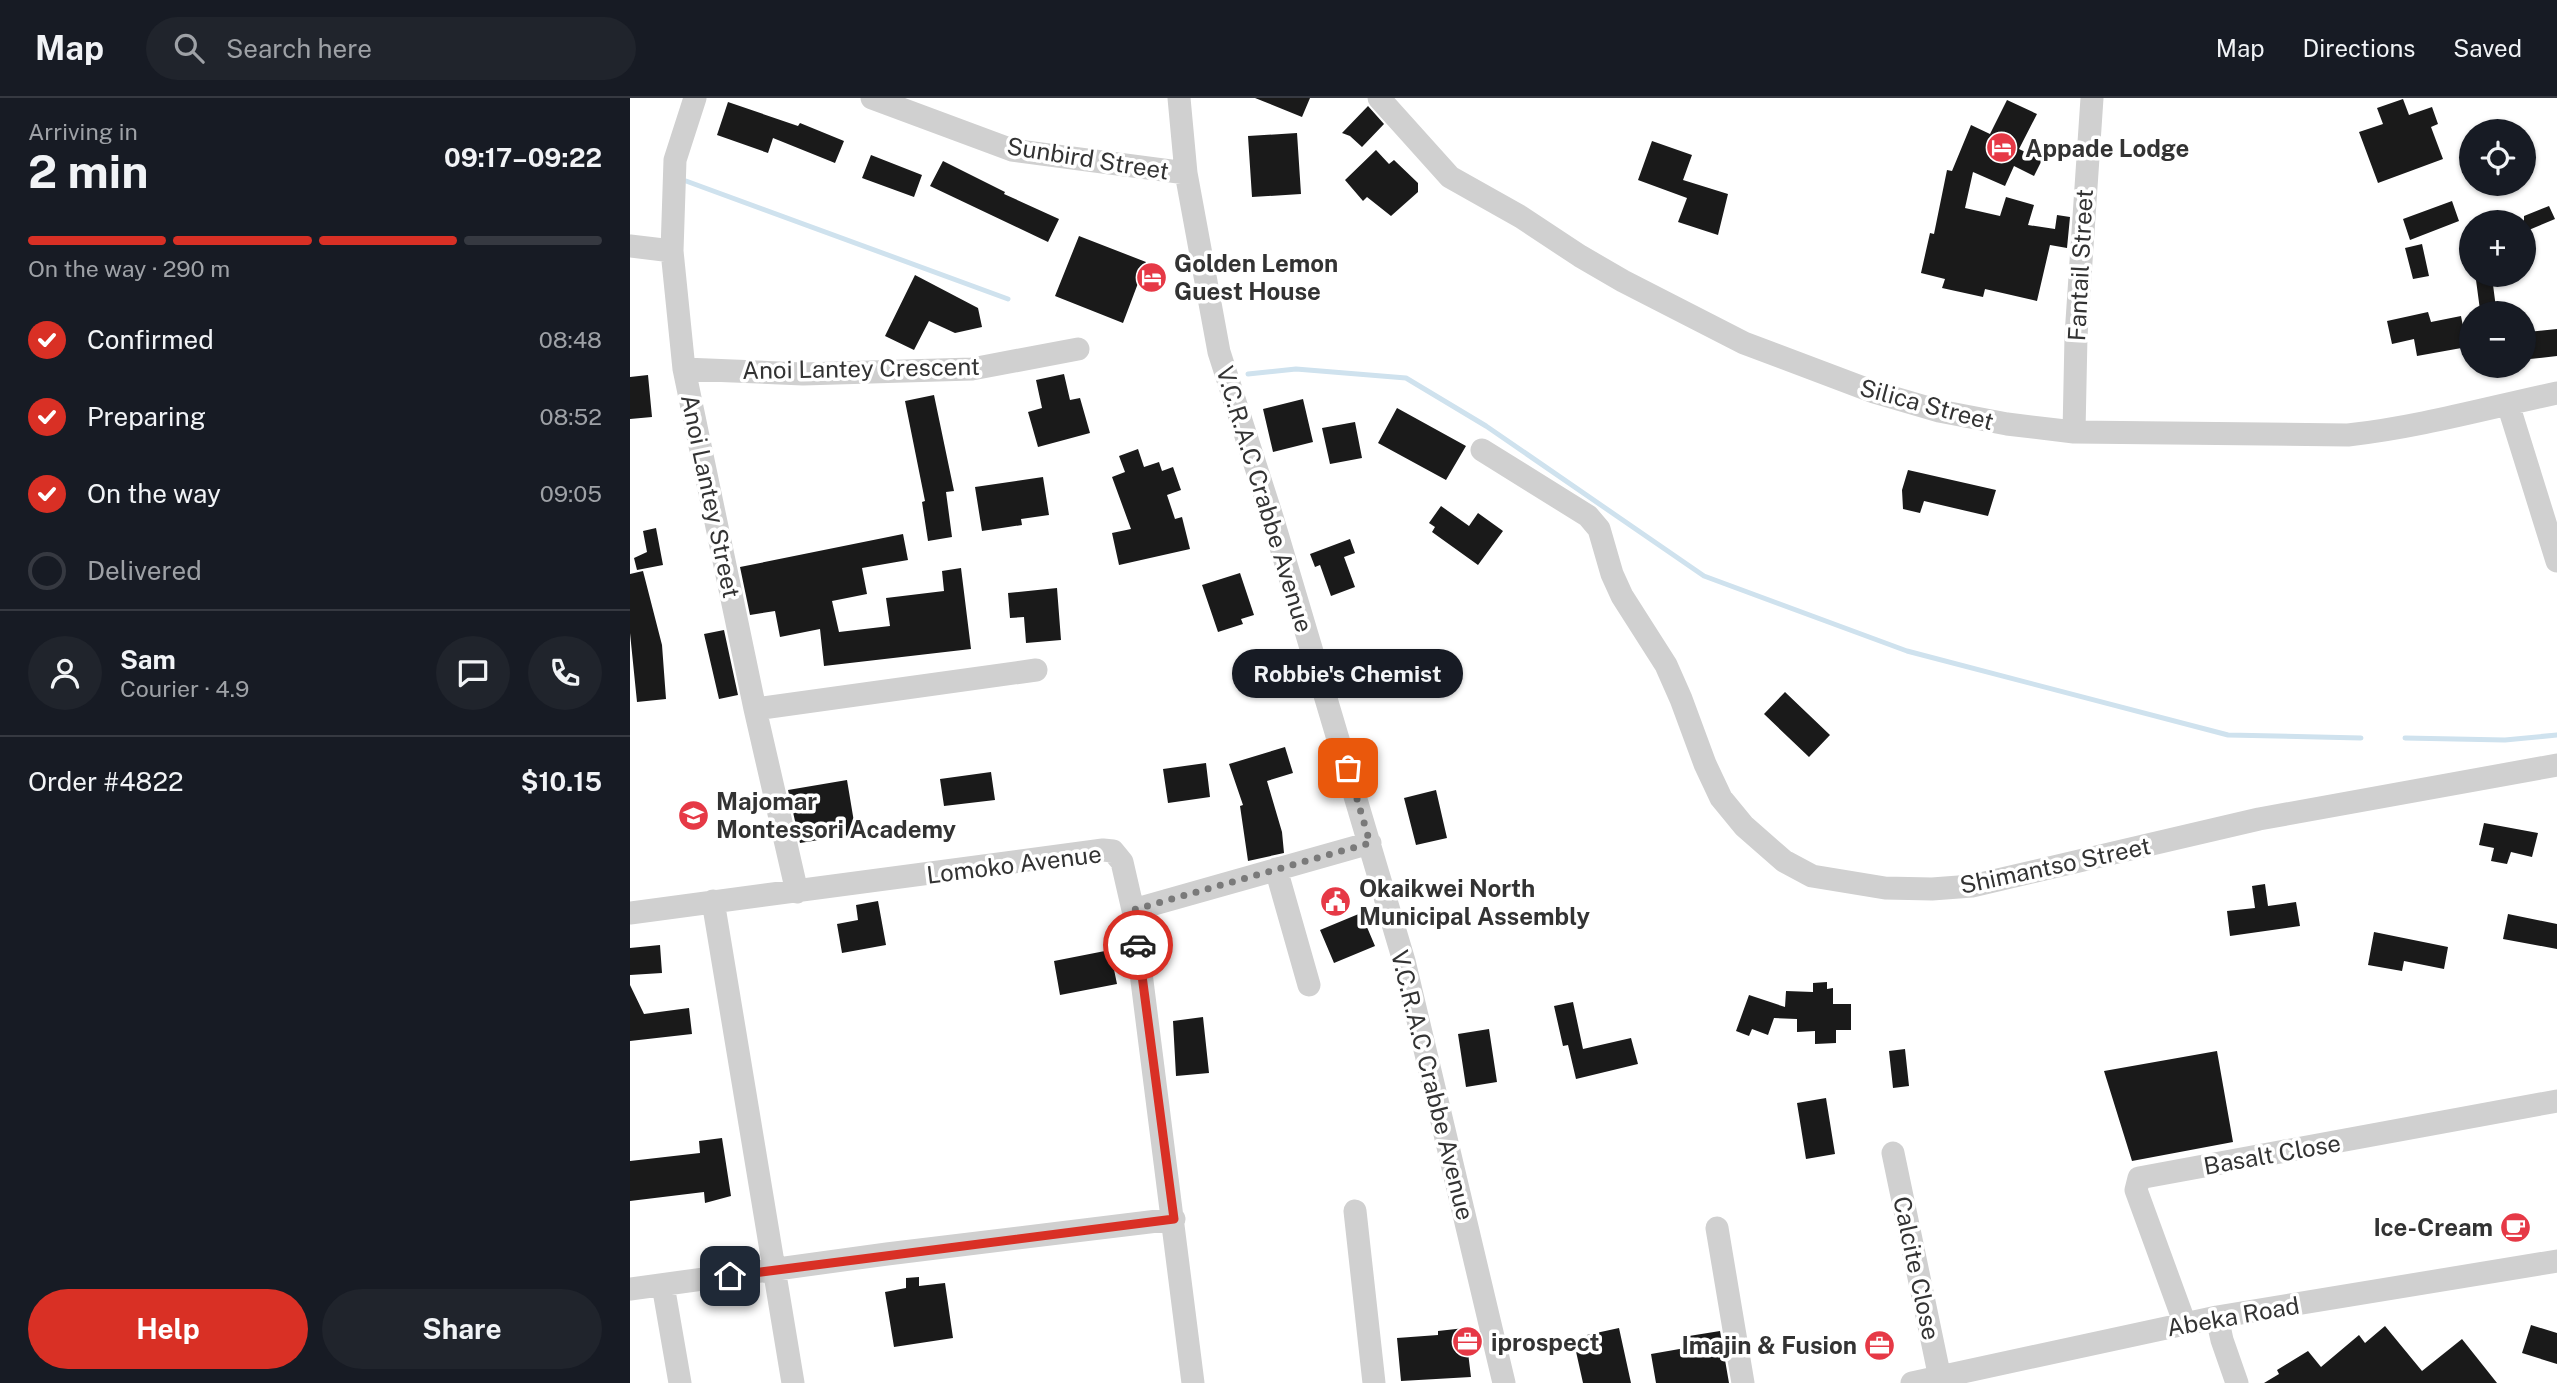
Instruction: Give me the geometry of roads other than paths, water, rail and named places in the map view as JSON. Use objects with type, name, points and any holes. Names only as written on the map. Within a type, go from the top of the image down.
[{"type":"street","name":"Anoi Lantey Street","points":[[695,98],[675,160],[672,251],[684,369],[755,709],[797,892]]},
{"type":"street","name":"Sunbird Street","points":[[872,98],[1012,150],[1186,173]]},
{"type":"street","name":"V.C.R.A.C Crabbe Avenue","points":[[1179,98],[1186,173],[1219,352],[1404,961],[1504,1383]]},
{"type":"street","name":"Silica Street","points":[[1379,98],[1450,177],[1623,281],[1744,343],[1816,372],[1939,411],[2007,424],[2074,432],[2348,435],[2442,420],[2557,393]]},
{"type":"street","name":"Fantail Street","points":[[2074,432],[2076,336],[2092,98]]},
{"type":"street","points":[[630,246],[672,251]]},
{"type":"street","name":"Anoi Lantey Crescent","points":[[684,369],[803,374],[959,369],[1078,349]]},
{"type":"street","points":[[2508,404],[2557,561]]},
{"type":"street","name":"Shimantso Street","points":[[1482,450],[1588,516],[1599,529],[1612,575],[1622,596],[1667,665],[1721,798],[1744,826],[1784,861],[1812,876],[1885,888],[1972,886],[2259,819],[2557,765]]},
{"type":"street","points":[[755,709],[1036,670]]},
{"type":"street","points":[[1133,910],[1370,843]]},
{"type":"street","name":"Lomoko Avenue","points":[[630,913],[1103,850],[1113,851],[1122,862],[1133,910],[1193,1383]]},
{"type":"street","points":[[1276,869],[1309,985]]},
{"type":"street","points":[[713,901],[793,1383]]},
{"type":"street","name":"Basalt Close","points":[[2185,1324],[2136,1190],[2139,1178],[2557,1101]]},
{"type":"street","name":"Calcite Close","points":[[1893,1153],[1940,1380]]},
{"type":"street","points":[[1356,1211],[1374,1383]]},
{"type":"street","points":[[630,1289],[1174,1219]]},
{"type":"street","points":[[1717,1228],[1742,1383]]},
{"type":"street","name":"Abeka Road","points":[[1912,1383],[1940,1380],[2217,1317],[2557,1261]]},
{"type":"street","points":[[663,1285],[680,1383]]},
{"type":"street","points":[[2217,1317],[2237,1383]]},
{"type":"waterway","points":[[686,181],[1008,299]]},
{"type":"waterway","points":[[1248,374],[1296,369],[1406,378],[1486,426],[1704,576],[1907,651],[2228,735],[2361,738]]},
{"type":"waterway","points":[[2405,738],[2505,740],[2557,735]]},
{"type":"place","name":"Appade Lodge","points":[[2002,148]]},
{"type":"place","name":"Golden Lemon Guest House","points":[[1151,277]]},
{"type":"place","name":"Robbie's Chemist","points":[[1348,768]]},
{"type":"place","name":"Majomar Montessori Academy","points":[[693,815]]},
{"type":"place","name":"Okaikwei North Municipal Assembly","points":[[1336,902]]},
{"type":"place","name":"Ice-Cream","points":[[2516,1227]]},
{"type":"place","name":"iprospect","points":[[1468,1342]]},
{"type":"place","name":"Imajin & Fusion","points":[[1880,1345]]}]
